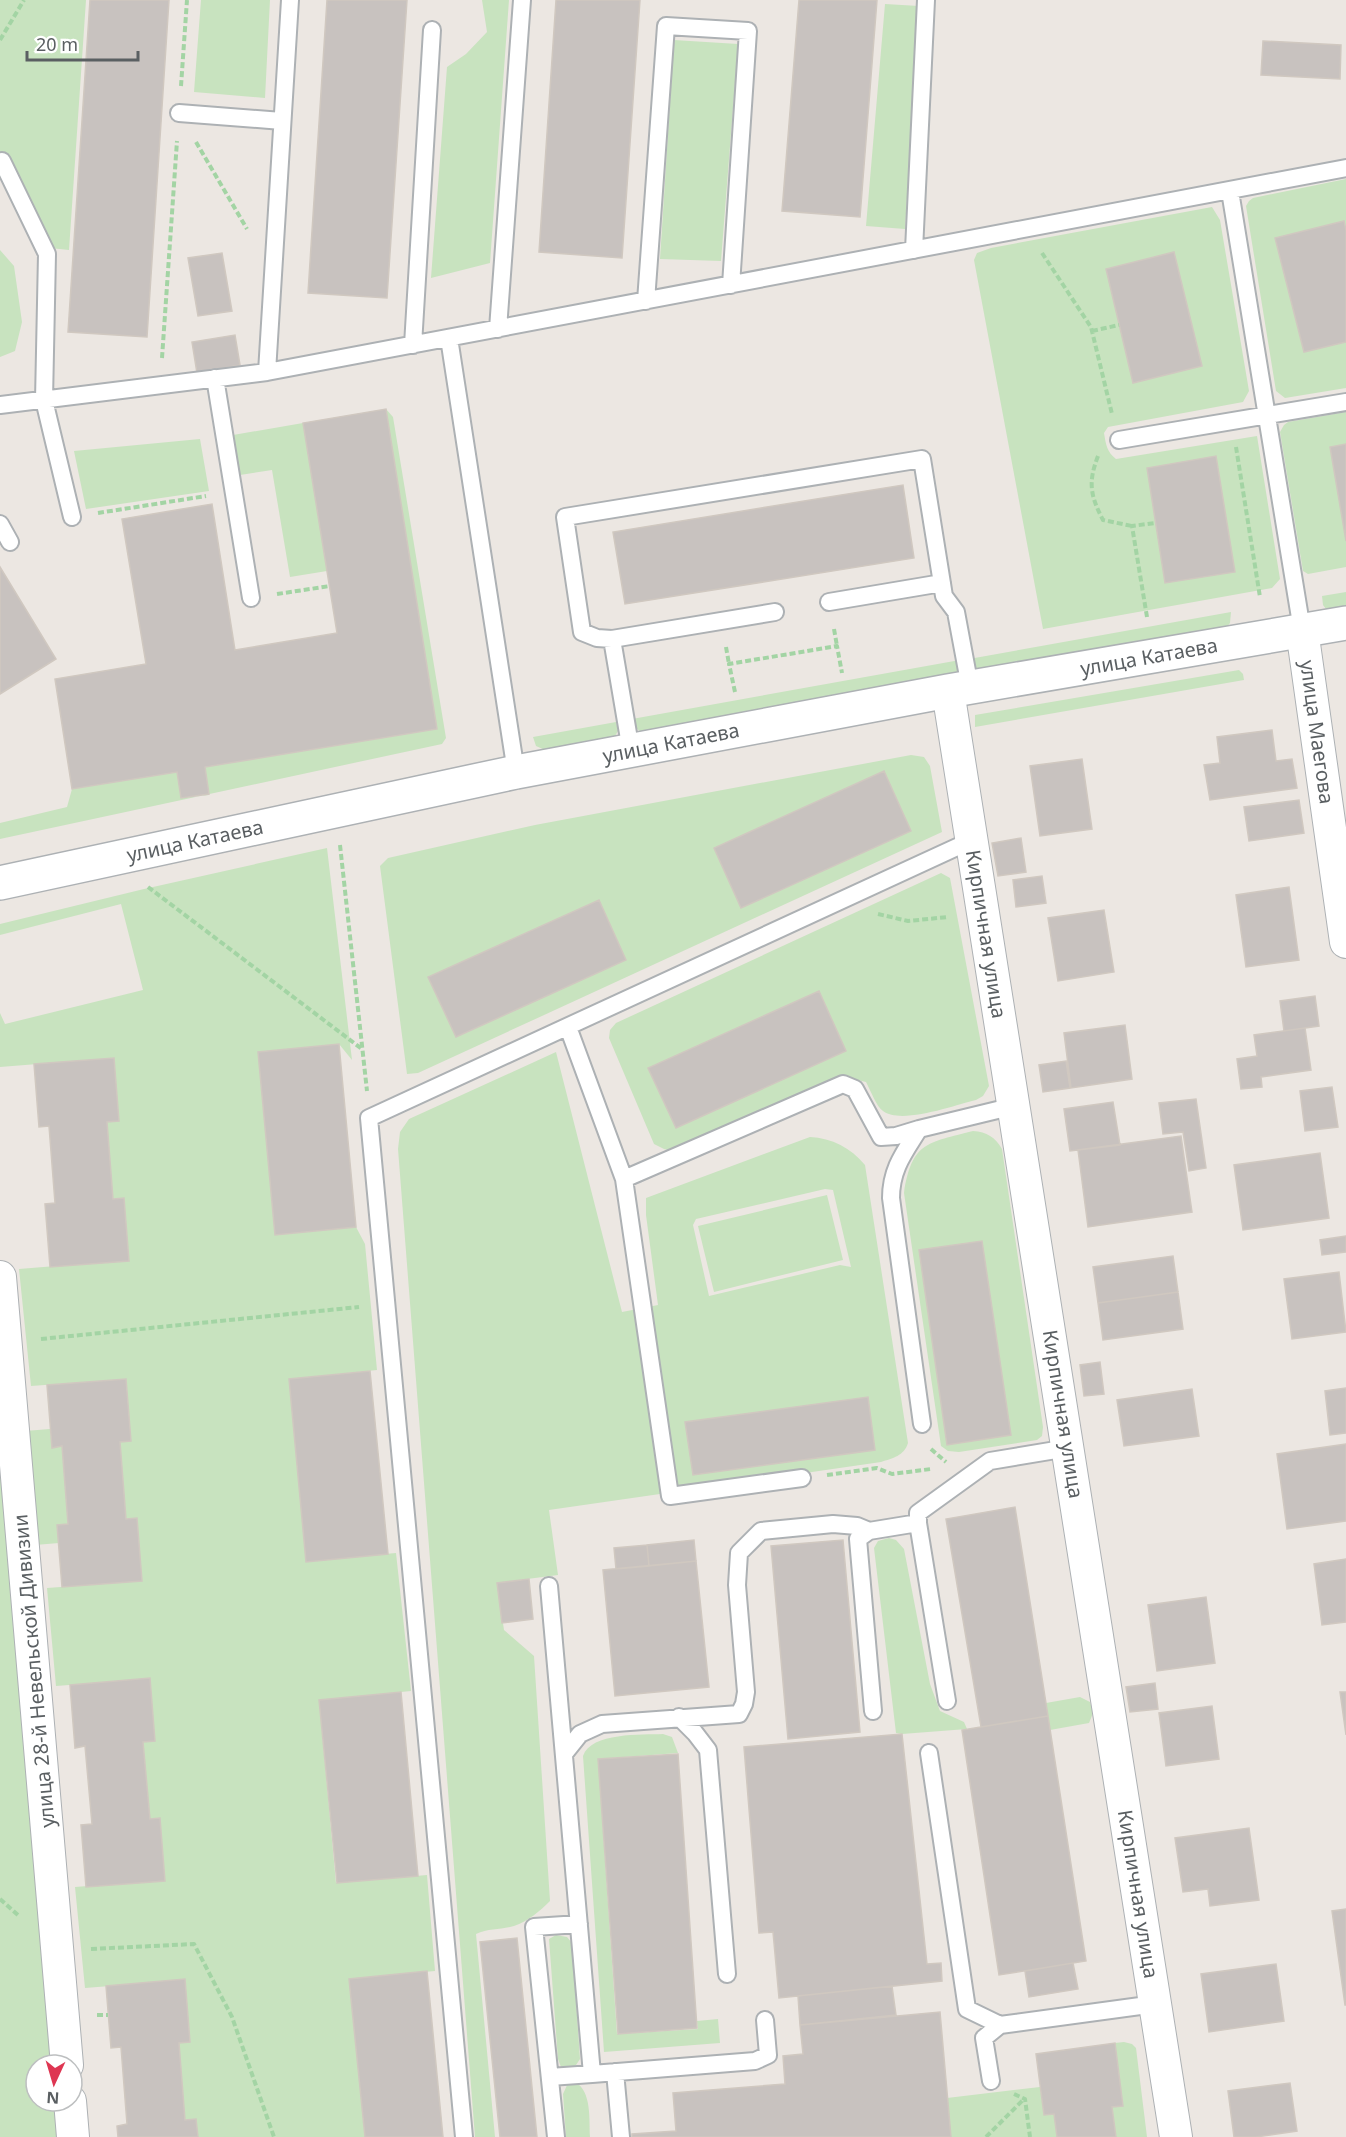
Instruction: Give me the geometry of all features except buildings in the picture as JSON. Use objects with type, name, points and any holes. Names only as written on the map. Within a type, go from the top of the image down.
[{"type":"street","name":"улица Катаева","points":[[0,884],[516,772],[959,689],[1346,623]]},
{"type":"street","name":"улица Маегова","points":[[1302,630],[1346,942]]},
{"type":"street","name":"Кирпичная улица","points":[[959,689],[970,841],[1014,1106],[1176,2137]]},
{"type":"street","name":"улица 28-й Невельской Дивизии","points":[[0,1277],[66,2053]]},
{"type":"street","points":[[71,2113],[74,2137]]},
{"type":"lane","points":[[267,372],[290,0]]},
{"type":"lane","points":[[498,329],[522,0]]},
{"type":"lane","points":[[914,250],[926,0]]},
{"type":"lane","points":[[646,301],[666,26],[748,31],[731,285]]},
{"type":"lane","points":[[413,345],[432,30]]},
{"type":"lane","points":[[179,113],[282,121]]},
{"type":"lane","points":[[2,161],[47,254],[44,400],[72,518]]},
{"type":"lane","points":[[0,405],[267,372],[1346,168]]},
{"type":"lane","points":[[1230,191],[1302,630]]},
{"type":"lane","points":[[449,338],[516,772]]},
{"type":"lane","points":[[215,378],[251,598]]},
{"type":"lane","points":[[1119,440],[1346,402]]},
{"type":"lane","points":[[775,612],[612,639],[597,638],[582,632],[565,517],[922,459],[944,596],[956,612],[959,689]]},
{"type":"lane","points":[[0,524],[10,542]]},
{"type":"lane","points":[[829,602],[942,583]]},
{"type":"lane","points":[[612,639],[631,751]]},
{"type":"lane","points":[[464,2137],[369,1118],[970,841]]},
{"type":"lane","points":[[568,1027],[624,1179],[670,1496],[802,1478]]},
{"type":"lane","points":[[624,1179],[843,1084],[855,1089],[881,1137],[896,1136],[1014,1106]]},
{"type":"lane","points":[[919,1130],[895,1167],[891,1182],[891,1198],[922,1424]]},
{"type":"lane","points":[[946,1701],[918,1513],[990,1461],[1068,1448]]},
{"type":"lane","points":[[873,1711],[858,1539],[869,1531],[918,1523]]},
{"type":"lane","points":[[564,1754],[580,1734],[602,1724],[739,1713],[744,1704],[746,1692],[737,1585],[739,1553],[761,1531],[833,1524],[857,1526],[869,1531]]},
{"type":"lane","points":[[549,1586],[592,2074]]},
{"type":"lane","points":[[678,1717],[695,1733],[708,1750],[727,1974]]},
{"type":"lane","points":[[929,1753],[967,2009],[1000,2025]]},
{"type":"lane","points":[[556,2137],[534,1927],[579,1924]]},
{"type":"lane","points":[[991,2081],[984,2038],[1000,2025],[1155,2004]]},
{"type":"lane","points":[[550,2077],[755,2061],[768,2055],[765,2020]]},
{"type":"lane","points":[[615,2072],[621,2137]]},
{"type":"path","points":[[0,40],[24,0]]},
{"type":"path","points":[[160,386],[187,0]]},
{"type":"path","points":[[179,113],[273,273]]},
{"type":"path","points":[[1026,229],[1091,327],[1119,440],[1099,454],[1091,474],[1093,502],[1103,520],[1132,526],[1155,523]]},
{"type":"path","points":[[1092,331],[1119,325]]},
{"type":"path","points":[[1232,421],[1260,597]]},
{"type":"path","points":[[72,518],[234,492]]},
{"type":"path","points":[[1132,526],[1147,617]]},
{"type":"path","points":[[302,590],[330,586]]},
{"type":"path","points":[[735,692],[729,664],[837,646],[842,673]]},
{"type":"path","points":[[339,838],[369,1118]]},
{"type":"path","points":[[141,882],[363,1050]]},
{"type":"path","points":[[845,899],[871,913],[908,921],[982,914]]},
{"type":"path","points":[[7,1342],[386,1304]]},
{"type":"path","points":[[802,1478],[877,1468],[892,1474],[990,1461]]},
{"type":"path","points":[[194,1944],[232,2017],[274,2137]]},
{"type":"path","points":[[991,2081],[1025,2099]]},
{"type":"path","points":[[986,2137],[1025,2099]]},
{"type":"path","points":[[1025,2099],[1030,2137]]},
{"type":"green space","points":[[0,0],[86,0],[69,250],[50,248],[0,154]]},
{"type":"green space","points":[[201,0],[270,0],[265,98],[194,92]]},
{"type":"green space","points":[[482,0],[509,0],[490,263],[431,278],[447,67],[466,54],[487,32]]},
{"type":"green space","points":[[885,4],[919,6],[905,229],[866,226]]},
{"type":"green space","points":[[674,40],[738,44],[721,261],[660,259]]},
{"type":"green space","points":[[1346,179],[1346,388],[1285,398],[1276,391],[1246,206],[1253,198]]},
{"type":"green space","points":[[1212,207],[1220,220],[1249,391],[1243,402],[1108,427],[1104,433],[1106,445],[1116,459],[1257,436],[1280,579],[1272,588],[1043,629],[974,260],[977,253],[991,248]]},
{"type":"green space","points":[[0,250],[14,266],[22,322],[15,351],[0,357]]},
{"type":"green space","points":[[386,409],[393,417],[446,738],[442,744],[209,794],[205,767],[437,729]]},
{"type":"green space","points":[[1346,412],[1346,567],[1308,574],[1303,571],[1280,432],[1288,422]]},
{"type":"green space","points":[[303,423],[327,571],[290,577],[272,470],[240,475],[233,435]]},
{"type":"green space","points":[[200,439],[209,491],[86,509],[74,451]]},
{"type":"green space","points":[[1346,592],[1346,609],[1335,611],[1326,609],[1323,605],[1322,596]]},
{"type":"green space","points":[[1231,612],[1230,623],[1224,630],[974,673],[969,659]]},
{"type":"green space","points":[[960,660],[960,669],[956,673],[643,733],[634,727],[632,719]]},
{"type":"green space","points":[[1239,670],[1244,680],[975,727],[975,715]]},
{"type":"green space","points":[[616,722],[618,731],[615,736],[545,750],[536,746],[533,737]]},
{"type":"green space","points":[[911,755],[924,757],[930,766],[942,832],[418,1073],[407,1074],[380,866],[388,858],[535,825]]},
{"type":"green space","points":[[177,772],[182,798],[200,796],[0,839],[0,823],[67,807],[72,789]]},
{"type":"green space","points":[[327,848],[352,1060],[339,1044],[258,1052],[275,1235],[356,1227],[365,1244],[377,1370],[289,1379],[306,1561],[396,1553],[411,1691],[319,1700],[336,1883],[427,1875],[435,1971],[349,1979],[365,2137],[198,2137],[196,2120],[185,2120],[179,2043],[190,2041],[185,1980],[85,1988],[75,1887],[165,1880],[160,1818],[150,1819],[143,1742],[149,1679],[56,1686],[47,1588],[142,1581],[137,1518],[126,1519],[120,1442],[131,1440],[126,1379],[31,1386],[19,1269],[129,1260],[124,1198],[113,1199],[107,1122],[113,1058],[0,1067],[0,1013],[5,1024],[143,990],[121,904],[0,935],[0,924]]},
{"type":"green space","points":[[941,873],[950,878],[989,1086],[983,1096],[928,1113],[891,1115],[878,1106],[866,1082],[845,1077],[677,1152],[654,1144],[609,1038],[610,1030],[616,1023]]},
{"type":"green space","points":[[556,1052],[622,1312],[658,1305],[646,1215],[646,1198],[810,1137],[826,1139],[847,1149],[865,1165],[908,1443],[901,1454],[881,1462],[549,1510],[558,1575],[497,1583],[504,1630],[534,1656],[550,1901],[519,1924],[476,1934],[495,2137],[475,2137],[398,1149],[400,1132],[409,1119]],"holes":[[[825,1189],[833,1190],[851,1267],[840,1265],[709,1296],[693,1225],[696,1219]]]},
{"type":"green space","points":[[973,1131],[990,1136],[1002,1149],[1043,1427],[1042,1436],[1037,1440],[959,1452],[948,1451],[941,1446],[904,1193],[907,1176],[917,1154],[934,1142]]},
{"type":"green space","points":[[827,1195],[843,1260],[714,1292],[698,1226]]},
{"type":"green space","points":[[50,1429],[52,1447],[62,1446],[68,1524],[57,1525],[59,1543],[35,1545],[25,1431]]},
{"type":"green space","points":[[0,1446],[52,2053],[24,2053],[24,2113],[57,2113],[59,2137],[0,2137]]},
{"type":"green space","points":[[889,1538],[896,1540],[904,1549],[930,1684],[940,1711],[964,1722],[967,1729],[896,1733],[874,1548],[878,1541]]},
{"type":"green space","points":[[1080,1697],[1090,1702],[1093,1713],[1089,1723],[1050,1730],[1046,1703]]},
{"type":"green space","points":[[663,1734],[672,1737],[678,1753],[598,1759],[617,2034],[698,2029],[697,2021],[718,2019],[720,2043],[604,2052],[583,1756],[588,1748],[606,1739],[618,1736]]},
{"type":"green space","points":[[556,1935],[567,1937],[572,1943],[580,2059],[569,2069],[561,2067],[558,2059],[549,1939]]},
{"type":"green space","points":[[1124,2042],[1136,2048],[1147,2137],[1116,2137],[1112,2107],[1123,2105],[1115,2043]]},
{"type":"green space","points":[[575,2082],[587,2099],[590,2137],[566,2137],[563,2094],[568,2083]]},
{"type":"green space","points":[[1040,2087],[1044,2115],[1054,2114],[1057,2137],[951,2137],[947,2098]]}]
